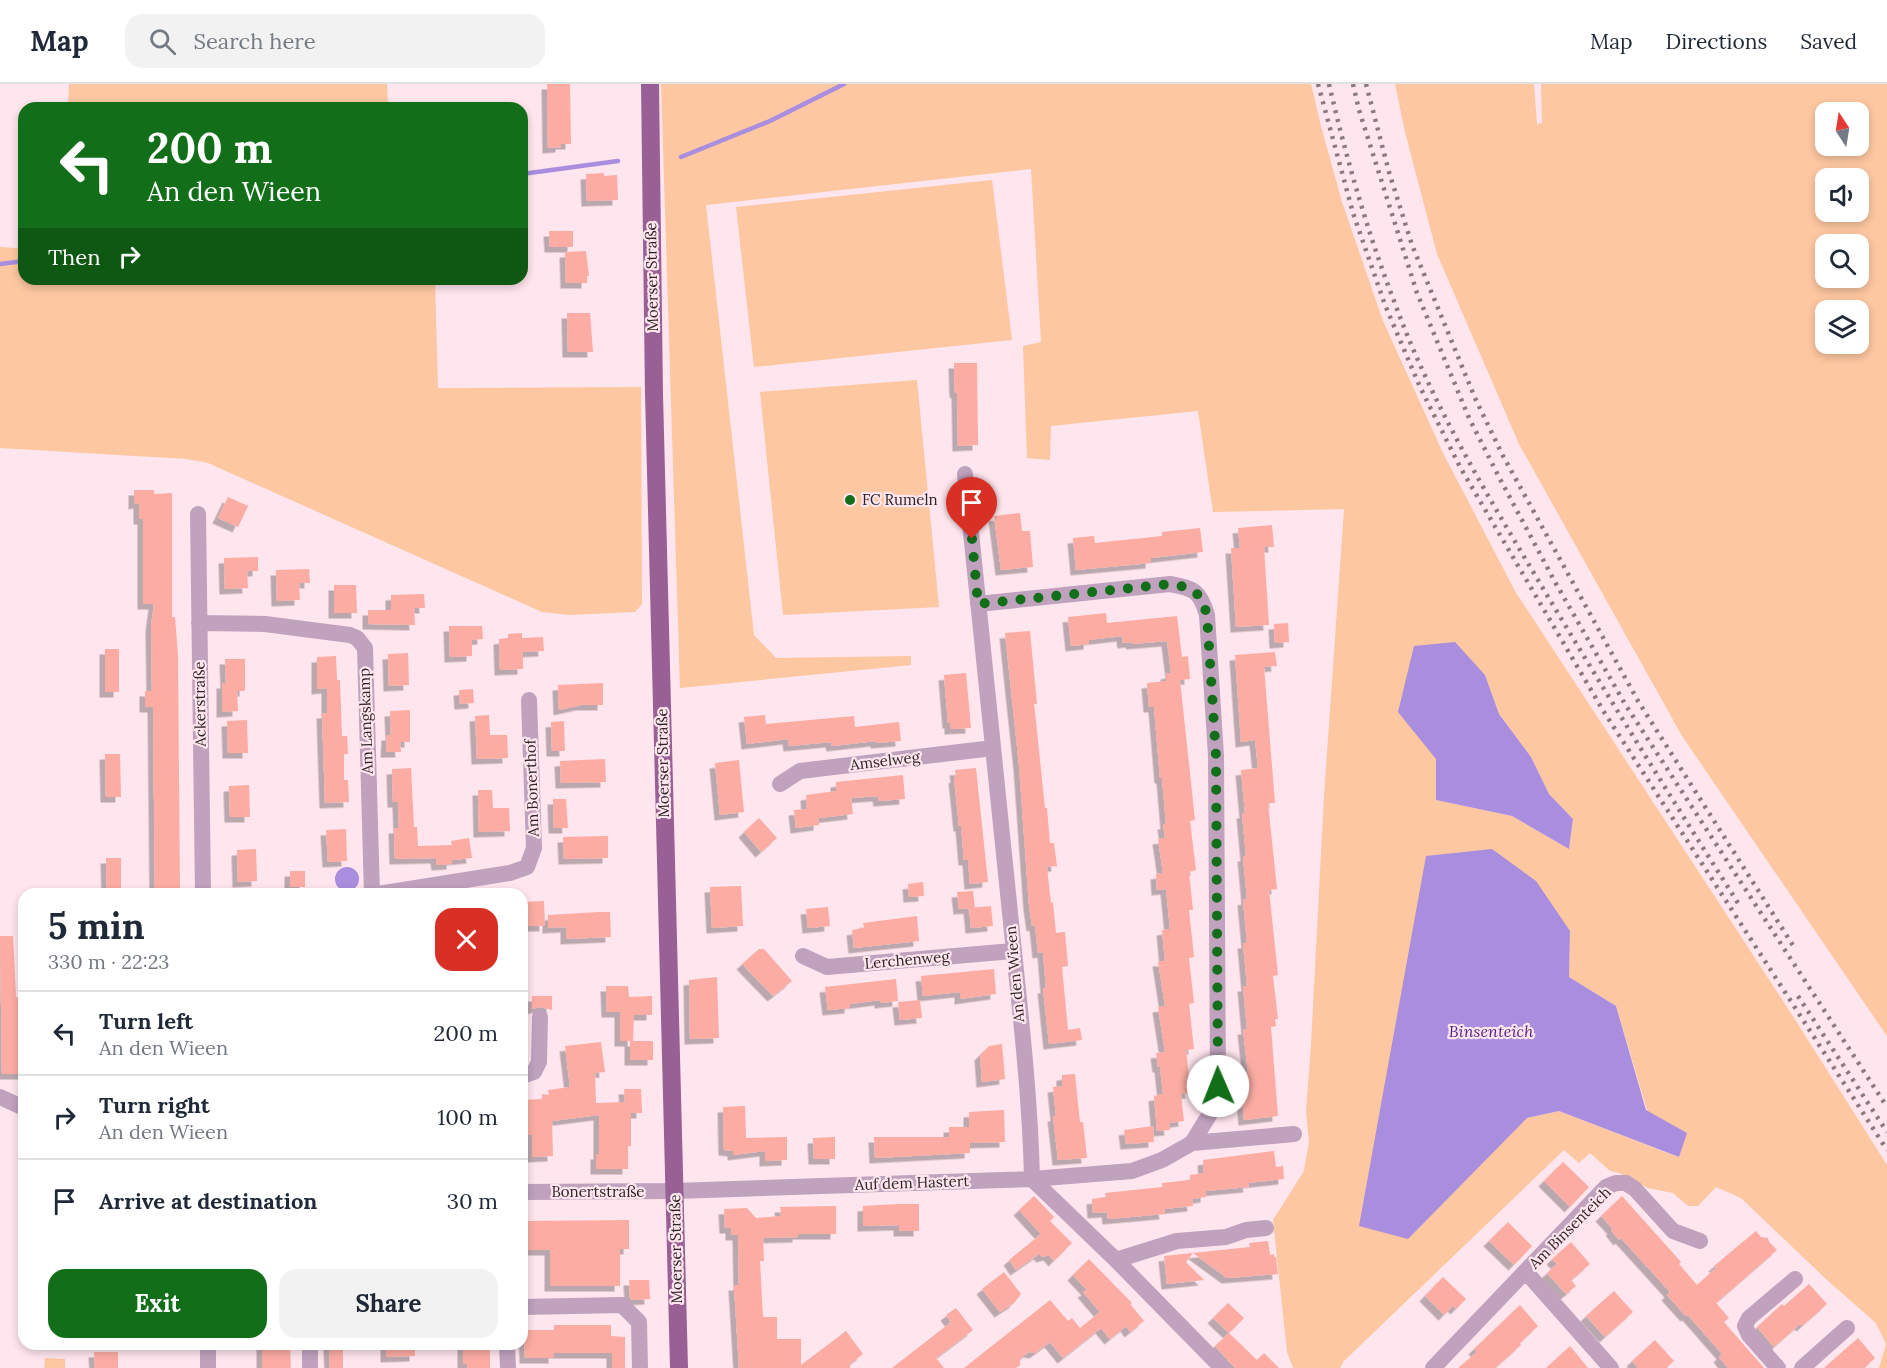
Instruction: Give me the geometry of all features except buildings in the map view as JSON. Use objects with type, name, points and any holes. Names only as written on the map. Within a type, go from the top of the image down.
[{"type":"main road","name":"Moerser Straße","points":[[650,84],[654,394],[668,1012],[679,1368]]},
{"type":"street","name":"An den Wieen","points":[[965,474],[1013,951],[1031,1143],[1032,1179]]},
{"type":"street","name":"Ackerstraße","points":[[198,514],[202,888]]},
{"type":"street","points":[[978,604],[1170,584],[1190,588],[1202,599],[1207,615],[1216,756],[1218,1086],[1211,1112],[1192,1143]]},
{"type":"street","name":"Am Langskamp","points":[[199,622],[265,624],[350,635],[357,638],[364,648],[372,888]]},
{"type":"street","name":"Am Bonerthof","points":[[416,888],[510,873],[527,867],[534,848],[529,699]]},
{"type":"street","name":"Amselweg","points":[[780,784],[800,771],[993,748]]},
{"type":"street","name":"Lerchenweg","points":[[803,956],[827,967],[1013,951]]},
{"type":"street","points":[[528,1074],[534,1072],[539,1062],[540,1017]]},
{"type":"street","points":[[0,1097],[18,1105]]},
{"type":"street","points":[[1032,1179],[1132,1171],[1162,1160],[1192,1143],[1294,1134]]},
{"type":"street","name":"Auf dem Hastert","points":[[675,1191],[1032,1179]]},
{"type":"street","points":[[1032,1179],[1116,1260],[1222,1368]]},
{"type":"street","name":"Am Binsenteich","points":[[1433,1368],[1606,1187],[1616,1183],[1626,1183],[1635,1189],[1673,1232],[1700,1241]]},
{"type":"street","name":"Bonertstraße","points":[[528,1192],[675,1191]]},
{"type":"street","points":[[1116,1260],[1178,1241],[1226,1237],[1246,1230],[1266,1228]]},
{"type":"street","name":"Am Binsenteich","points":[[1526,1272],[1611,1368]]},
{"type":"street","points":[[1778,1368],[1749,1335],[1746,1326],[1749,1318],[1795,1279]]},
{"type":"street","points":[[528,1307],[622,1305],[639,1322],[640,1368]]},
{"type":"street","points":[[1802,1368],[1847,1328]]},
{"type":"street","points":[[207,1350],[208,1368]]},
{"type":"street","points":[[310,1350],[310,1368]]},
{"type":"street","points":[[507,1350],[508,1368]]},
{"type":"shaded area","points":[[69,84],[387,84],[388,102],[68,102]]},
{"type":"shaded area","points":[[661,84],[1311,84],[1342,202],[1383,321],[1443,453],[1515,591],[1789,1010],[1887,1165],[1887,1368],[1879,1368],[1886,1344],[1876,1323],[1741,1198],[1716,1187],[1698,1206],[1688,1206],[1673,1193],[1648,1188],[1619,1173],[1610,1171],[1590,1153],[1579,1163],[1564,1150],[1344,1361],[1340,1368],[1293,1368],[1287,1352],[1273,1220],[1304,1171],[1309,1141],[1306,1111],[1324,796],[1344,509],[1213,512],[1198,411],[1051,426],[1050,460],[1027,458],[1023,346],[1041,342],[1031,169],[706,205],[754,635],[776,658],[911,656],[911,665],[680,688]],"holes":[[[1485,675],[1499,714],[1531,757],[1549,794],[1573,819],[1569,849],[1512,816],[1436,800],[1436,759]],[[1570,931],[1569,977],[1616,1006],[1647,1110],[1678,1157],[1559,1111],[1527,1118]]]},
{"type":"shaded area","points":[[1395,84],[1534,84],[1537,124],[1542,123],[1541,84],[1887,84],[1887,1036],[1682,736],[1519,444],[1437,254],[1405,132]]},
{"type":"shaded area","points":[[992,180],[1012,340],[754,367],[736,207]]},
{"type":"shaded area","points":[[0,247],[18,248],[18,285],[435,285],[438,388],[641,387],[642,604],[635,612],[569,615],[542,612],[208,463],[187,459],[0,448]]},
{"type":"shaded area","name":"FC Rumeln","points":[[917,380],[939,607],[783,615],[760,392]]},
{"type":"shaded area","points":[[45,1358],[65,1359],[65,1368],[44,1368]]},
{"type":"water","points":[[1455,642],[1485,675],[1499,714],[1531,757],[1549,794],[1573,819],[1569,849],[1512,816],[1436,800],[1436,759],[1398,712],[1414,646]]},
{"type":"water","name":"Binsenteich","points":[[1492,849],[1536,881],[1570,931],[1569,977],[1616,1006],[1646,1110],[1687,1133],[1679,1157],[1559,1111],[1527,1118],[1408,1239],[1359,1226],[1426,856]]},
{"type":"water","points":[[342,868],[352,868],[358,874],[358,884],[354,888],[340,888],[336,884],[336,874]]},
{"type":"waterway","points":[[681,157],[770,121],[844,84]]},
{"type":"waterway","points":[[528,173],[618,161]]},
{"type":"waterway","points":[[0,264],[18,262]]},
{"type":"railway","points":[[1318,84],[1353,213],[1385,305],[1420,387],[1460,467],[1604,712],[1887,1150]]},
{"type":"railway","points":[[1329,84],[1350,166],[1384,275],[1408,338],[1441,409],[1478,478],[1562,621],[1738,903]]},
{"type":"railway","points":[[1353,84],[1359,110],[1417,293],[1469,418],[1499,477],[1555,582],[1625,704],[1887,1107]]},
{"type":"railway","points":[[1366,84],[1389,172],[1412,245],[1475,398],[1502,454],[1638,701],[1794,947]]},
{"type":"railway","points":[[1798,996],[1887,1132]]},
{"type":"place","name":"FC Rumeln","points":[[850,500]]},
{"type":"route","points":[[972,539],[978,604],[1170,584],[1190,588],[1202,599],[1207,615],[1216,756],[1218,1086]]}]
